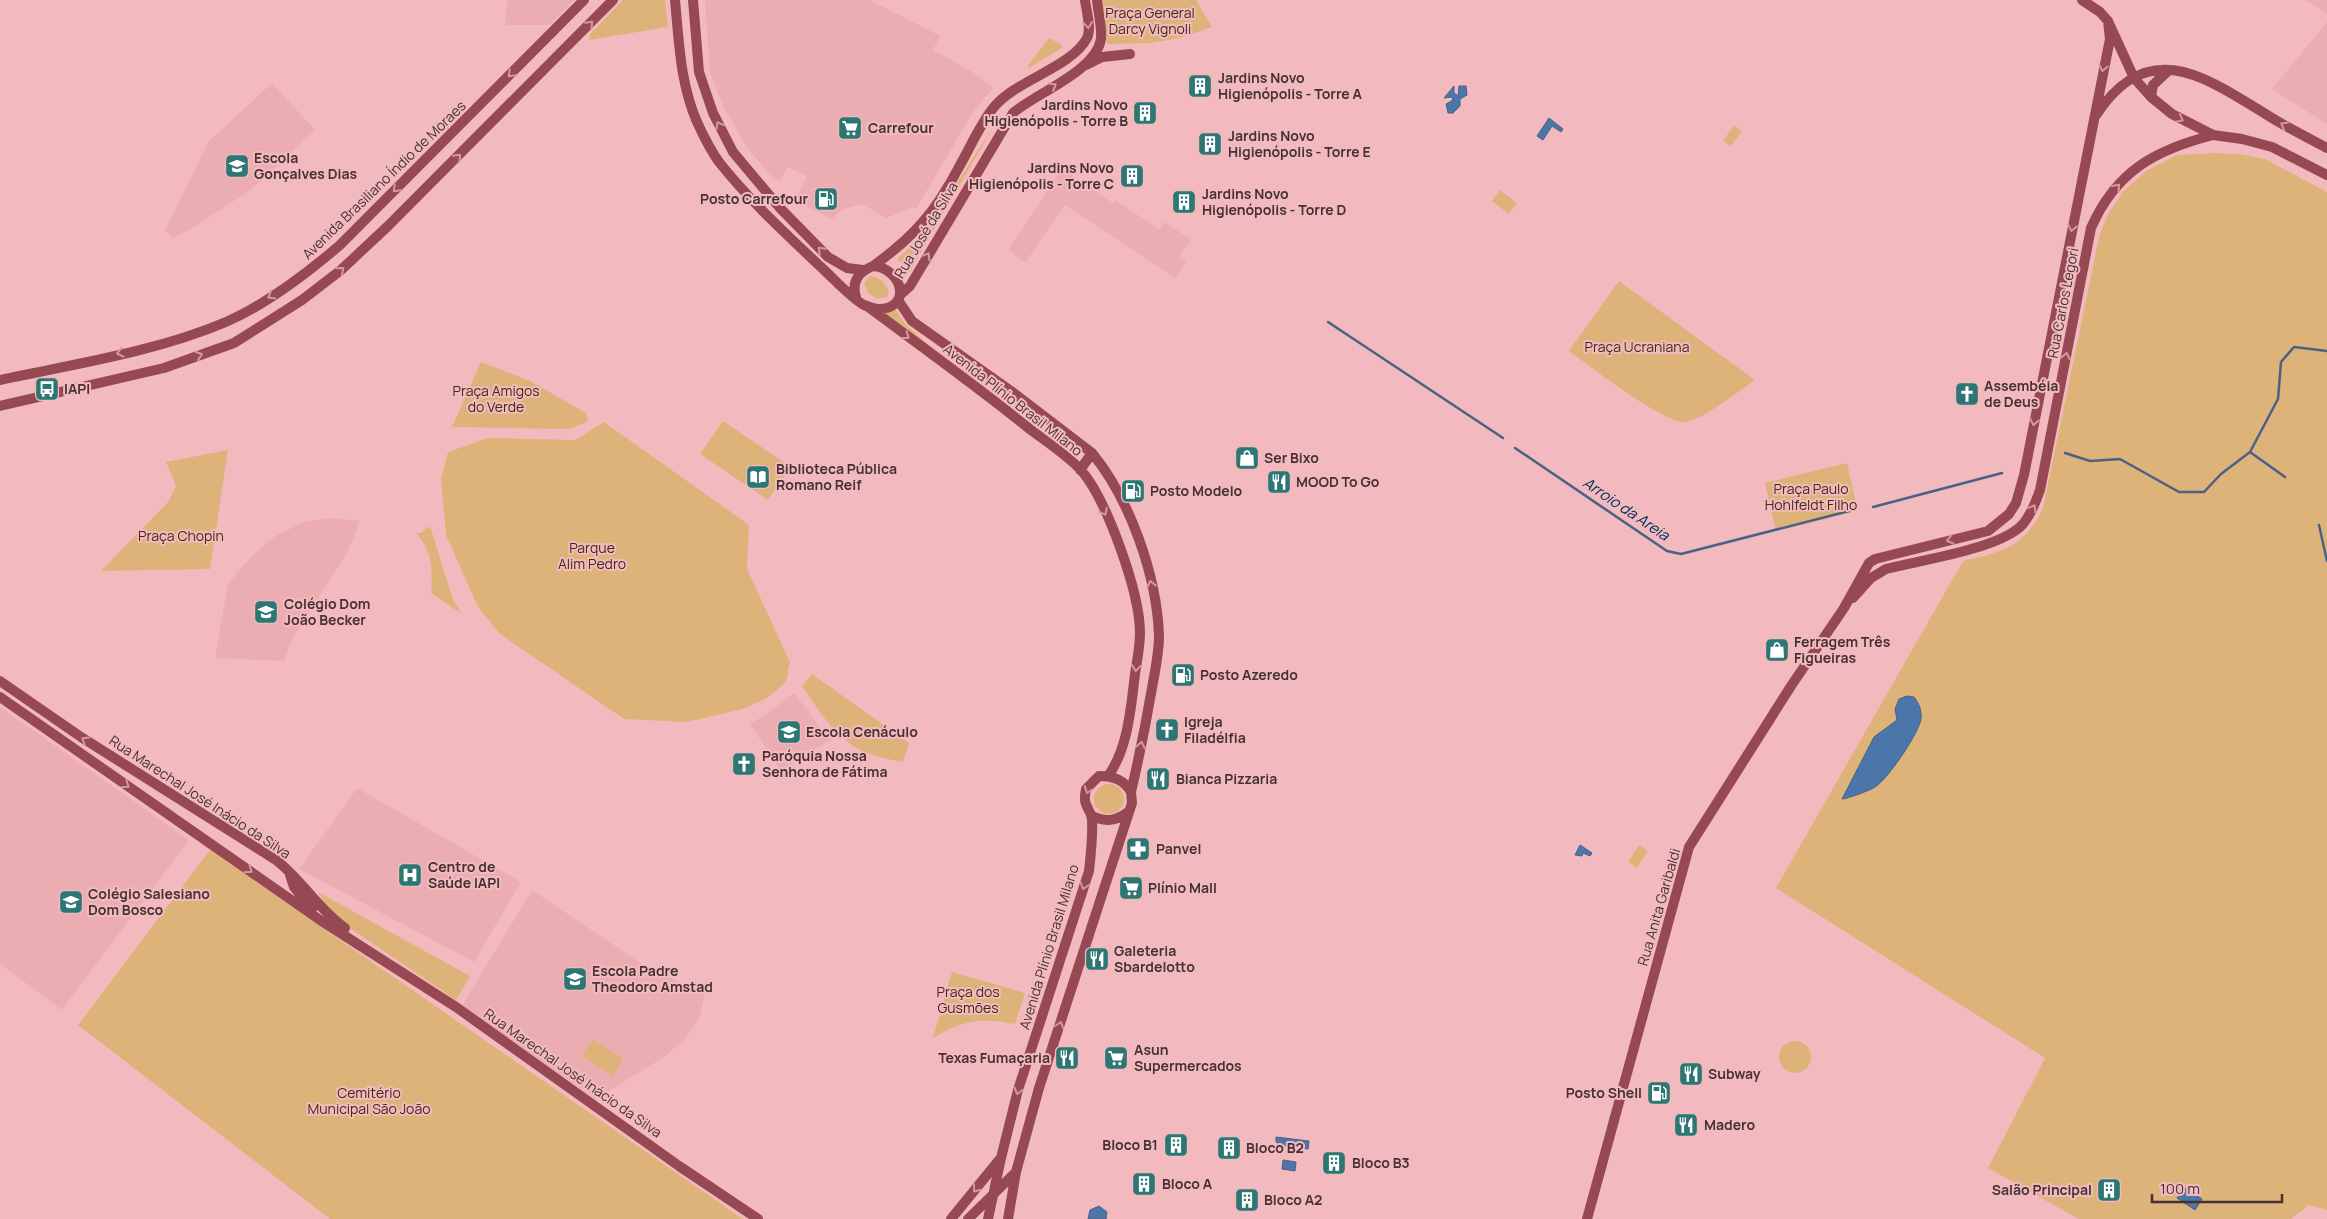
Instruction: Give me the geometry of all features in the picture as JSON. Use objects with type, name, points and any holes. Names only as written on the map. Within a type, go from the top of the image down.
[{"type":"main road","name":"Avenida Brasiliano Índio de Moraes","points":[[0,380],[160,343],[225,322],[287,287],[340,245],[584,0]]},
{"type":"main road","points":[[0,406],[164,368],[234,343],[316,290],[361,253],[613,0]]},
{"type":"main road","points":[[675,0],[683,81],[697,122],[718,160],[760,210],[856,297],[867,306],[886,308],[899,298],[900,286],[893,275],[882,267],[847,268],[828,257],[780,208],[733,152],[712,113],[699,72],[693,0]]},
{"type":"main road","name":"Rua José da Silva","points":[[868,268],[908,240],[925,220],[952,181],[993,108],[1014,90],[1080,47],[1089,33],[1085,0]]},
{"type":"main road","name":"Rua José da Silva","points":[[899,298],[910,286],[1013,113],[1085,65],[1096,50],[1101,32],[1097,0]]},
{"type":"main road","points":[[2082,0],[2108,20],[2134,78],[2151,98],[2172,114],[2213,135],[2242,139],[2272,147],[2327,174]]},
{"type":"main road","name":"Rua Carlos Legori","points":[[1875,558],[1988,531],[2009,514],[2016,504],[2024,474],[2110,39],[2108,20]]},
{"type":"main road","points":[[1085,65],[1102,57],[1130,54]]},
{"type":"main road","points":[[2151,98],[2153,85],[2168,70],[2198,75],[2282,125],[2327,148]]},
{"type":"main road","name":"Rua Carlos Legori","points":[[2094,119],[2107,99],[2120,86],[2134,78],[2152,72],[2168,70]]},
{"type":"main road","name":"Rua Carlos Legori","points":[[1871,578],[1886,569],[1991,543],[2008,535],[2022,524],[2036,504],[2040,490],[2091,228],[2099,210],[2116,187],[2140,165],[2168,148],[2213,135]]},
{"type":"main road","points":[[856,297],[854,286],[856,280],[868,268]]},
{"type":"main road","name":"Avenida Plínio Brasil Milano","points":[[899,298],[912,321],[1011,391],[1092,453],[1110,479],[1125,508],[1145,556],[1159,635],[1156,669],[1132,792],[1132,803],[1039,1088],[1016,1172],[1008,1219]]},
{"type":"main road","name":"Avenida Plínio Brasil Milano","points":[[867,306],[1001,406],[1080,470],[1092,486],[1124,558],[1135,595],[1140,633],[1132,697],[1123,740],[1119,756],[1108,776],[1099,776],[1086,788],[1085,802],[1091,815],[1093,842],[1089,871],[1018,1090],[1000,1158],[988,1219]]},
{"type":"main road","points":[[1080,470],[1092,453]]},
{"type":"main road","points":[[2024,474],[2036,478],[2040,490]]},
{"type":"main road","points":[[1871,578],[1875,558]]},
{"type":"main road","name":"Rua Anita Garibaldi","points":[[1587,1219],[1689,847],[1844,608],[1865,568],[1875,558]]},
{"type":"main road","name":"Rua Anita Garibaldi","points":[[1844,608],[1871,578]]},
{"type":"main road","name":"Rua Marechal José Inácio da Silva","points":[[0,681],[55,719],[290,871],[325,912],[362,941],[371,952]]},
{"type":"main road","name":"Rua Marechal José Inácio da Silva","points":[[0,697],[320,920],[456,1007],[679,1166],[758,1219]]},
{"type":"main road","points":[[47,730],[55,719]]},
{"type":"main road","points":[[1108,776],[1120,780],[1132,792]]},
{"type":"main road","points":[[1091,815],[1110,821],[1119,819],[1128,812]]},
{"type":"main road","points":[[290,871],[291,882],[294,887],[320,920]]},
{"type":"main road","points":[[950,1219],[1000,1158]]},
{"type":"main road","points":[[968,1219],[1016,1172]]},
{"type":"shaded area","points":[[507,0],[574,0],[549,25],[505,25]]},
{"type":"shaded area","name":"Carrefour","points":[[705,0],[870,0],[940,36],[933,50],[971,71],[993,88],[975,109],[916,209],[913,207],[886,218],[862,204],[841,210],[832,219],[795,201],[807,176],[787,167],[781,180],[774,180],[746,146],[724,108],[710,72]]},
{"type":"shaded area","points":[[2305,0],[2327,0],[2327,14]]},
{"type":"shaded area","points":[[2327,22],[2327,124],[2272,89]]},
{"type":"shaded area","name":"Escola Gonçalves Dias","points":[[272,83],[315,130],[252,189],[188,231],[173,238],[165,231],[208,142]]},
{"type":"shaded area","points":[[1062,169],[1113,203],[1115,200],[1159,229],[1165,222],[1191,240],[1179,257],[1186,262],[1175,278],[1065,205],[1025,263],[1008,250]]},
{"type":"shaded area","name":"Colégio Dom João Becker","points":[[335,518],[360,521],[348,551],[292,640],[284,661],[215,658],[228,584],[250,558],[275,536],[306,521]]},
{"type":"shaded area","name":"Escola Cenáculo","points":[[794,693],[830,740],[781,771],[750,724]]},
{"type":"shaded area","name":"Colégio Salesiano Dom Bosco","points":[[0,707],[189,840],[62,1010],[0,964]]},
{"type":"shaded area","name":"Centro de Saúde IAPI","points":[[357,788],[521,882],[474,962],[299,869]]},
{"type":"shaded area","name":"Escola Padre Theodoro Amstad","points":[[532,890],[639,962],[705,995],[699,1018],[685,1039],[664,1057],[596,1099],[462,1006]]},
{"type":"green space","points":[[623,0],[665,0],[668,27],[589,40],[590,34]]},
{"type":"green space","name":"Praça General Darcy Vignoli","points":[[1101,0],[1196,0],[1212,27],[1180,38],[1151,43],[1107,44]]},
{"type":"green space","points":[[1049,38],[1062,45],[1062,48],[1028,68],[1028,66]]},
{"type":"green space","points":[[998,119],[909,273],[906,267],[897,259],[923,236]]},
{"type":"green space","points":[[1734,125],[1742,131],[1731,146],[1723,141]]},
{"type":"green space","points":[[2239,154],[2265,159],[2327,192],[2327,1210],[2309,1205],[2291,1219],[2079,1219],[1988,1168],[2045,1058],[1776,888],[1963,561],[2007,548],[2015,543],[2030,529],[2043,508],[2100,233],[2108,214],[2123,192],[2146,171],[2177,155]]},
{"type":"green space","points":[[1500,190],[1517,203],[1509,214],[1492,201]]},
{"type":"green space","points":[[869,276],[876,277],[884,283],[889,292],[887,297],[877,299],[868,293],[864,283]]},
{"type":"green space","name":"Praça Ucraniana","points":[[1619,281],[1755,380],[1712,410],[1686,422],[1676,420],[1645,405],[1593,369],[1569,351]]},
{"type":"green space","points":[[895,309],[906,325],[934,350],[880,312]]},
{"type":"green space","name":"Praça Amigos do Verde","points":[[481,362],[530,381],[586,413],[588,421],[570,429],[452,427]]},
{"type":"green space","points":[[723,421],[791,467],[768,500],[700,454]]},
{"type":"green space","name":"Parque Alim Pedro","points":[[604,422],[749,525],[747,569],[790,662],[786,682],[767,698],[743,709],[687,722],[624,719],[500,634],[478,607],[446,535],[441,479],[448,452],[488,438],[575,440]]},
{"type":"green space","name":"Praça Chopin","points":[[228,450],[210,569],[101,571],[169,501],[176,486],[166,462]]},
{"type":"green space","name":"Praça Paulo Hohlfeldt Filho","points":[[1847,463],[1858,511],[1776,531],[1765,483]]},
{"type":"green space","points":[[430,526],[453,600],[462,614],[431,593],[430,561],[425,546],[416,533],[421,533]]},
{"type":"green space","points":[[812,674],[909,743],[903,762],[861,751],[841,736],[824,717],[802,686]]},
{"type":"green space","points":[[1109,784],[1120,788],[1124,799],[1120,810],[1109,814],[1098,810],[1094,799],[1098,788]]},
{"type":"green space","points":[[1639,845],[1648,851],[1637,868],[1628,862]]},
{"type":"green space","name":"Cemitério Municipal São João","points":[[210,850],[743,1219],[330,1219],[78,1025]]},
{"type":"green space","points":[[318,892],[470,976],[456,1000],[332,916]]},
{"type":"green space","name":"Praça dos Gusmões","points":[[952,972],[1025,993],[1015,1024],[992,1021],[973,1022],[954,1027],[933,1038]]},
{"type":"green space","points":[[593,1039],[623,1059],[612,1076],[582,1056]]},
{"type":"green space","points":[[1795,1041],[1801,1042],[1806,1046],[1810,1051],[1810,1063],[1806,1068],[1801,1072],[1795,1073],[1789,1072],[1784,1068],[1780,1063],[1779,1057],[1780,1051],[1784,1046],[1789,1042]]},
{"type":"water","points":[[1454,86],[1454,93],[1458,96],[1459,86],[1466,86],[1467,95],[1460,99],[1460,106],[1453,113],[1448,113],[1446,104],[1453,100],[1452,97],[1444,98]]},
{"type":"water","points":[[1549,118],[1563,129],[1561,132],[1552,126],[1543,140],[1537,136]]},
{"type":"water","points":[[1907,696],[1916,699],[1920,707],[1921,716],[1919,726],[1909,745],[1895,766],[1875,787],[1842,799],[1874,737],[1897,720],[1895,709],[1899,699]]},
{"type":"water","points":[[1580,845],[1592,853],[1590,856],[1583,853],[1582,856],[1575,855]]},
{"type":"water","points":[[1276,1137],[1309,1141],[1308,1149],[1279,1145],[1276,1142]]},
{"type":"water","points":[[1283,1160],[1296,1162],[1295,1171],[1282,1169]]},
{"type":"water","points":[[2185,1188],[2202,1199],[2195,1210],[2177,1198]]},
{"type":"water","points":[[1099,1206],[1107,1212],[1106,1219],[1088,1219],[1090,1210]]},
{"type":"waterway","name":"Arroio da Areia","points":[[1328,322],[1503,438]]},
{"type":"waterway","points":[[2250,452],[2278,399],[2281,362],[2294,347],[2327,351]]},
{"type":"waterway","name":"Arroio da Areia","points":[[1515,448],[1667,551],[1681,554],[1849,511]]},
{"type":"waterway","name":"Arroio da Areia","points":[[2065,453],[2090,461],[2120,459],[2179,492],[2204,492],[2221,474],[2250,452],[2285,477]]},
{"type":"waterway","name":"Arroio da Areia","points":[[1873,507],[2002,473]]},
{"type":"waterway","name":"Arroio da Areia","points":[[2319,525],[2327,561]]},
{"type":"place","name":"Jardins Novo Higienópolis - Torre A","points":[[1200,86]]},
{"type":"place","name":"Jardins Novo Higienópolis - Torre B","points":[[1145,113]]},
{"type":"place","name":"Carrefour","points":[[850,128]]},
{"type":"place","name":"Jardins Novo Higienópolis - Torre E","points":[[1210,144]]},
{"type":"place","name":"Escola Gonçalves Dias","points":[[237,166]]},
{"type":"place","name":"Jardins Novo Higienópolis - Torre C","points":[[1132,176]]},
{"type":"place","name":"Posto Carrefour","points":[[826,199]]},
{"type":"place","name":"Jardins Novo Higienópolis - Torre D","points":[[1184,202]]},
{"type":"place","name":"IAPI","points":[[47,389]]},
{"type":"place","name":"Assembéia de Deus","points":[[1967,394]]},
{"type":"place","name":"Ser Bixo","points":[[1247,458]]},
{"type":"place","name":"Biblioteca Pública Romano Reif","points":[[758,477]]},
{"type":"place","name":"MOOD To Go","points":[[1279,482]]},
{"type":"place","name":"Posto Modelo","points":[[1133,491]]},
{"type":"place","name":"Colégio Dom João Becker","points":[[266,612]]},
{"type":"place","name":"Ferragem Três Figueiras","points":[[1777,650]]},
{"type":"place","name":"Posto Azeredo","points":[[1183,675]]},
{"type":"place","name":"Igreja Filadélfia","points":[[1167,730]]},
{"type":"place","name":"Escola Cenáculo","points":[[789,732]]},
{"type":"place","name":"Paróquia Nossa Senhora de Fátima","points":[[744,764]]},
{"type":"place","name":"Bianca Pizzaria","points":[[1158,779]]},
{"type":"place","name":"Panvel","points":[[1138,849]]},
{"type":"place","name":"Centro de Saúde IAPI","points":[[410,875]]},
{"type":"place","name":"Plínio Mall","points":[[1131,888]]},
{"type":"place","name":"Colégio Salesiano Dom Bosco","points":[[71,902]]},
{"type":"place","name":"Galeteria Sbardelotto","points":[[1097,959]]},
{"type":"place","name":"Escola Padre Theodoro Amstad","points":[[575,979]]},
{"type":"place","name":"Texas Fumaçaria","points":[[1067,1058]]},
{"type":"place","name":"Asun Supermercados","points":[[1116,1058]]},
{"type":"place","name":"Subway","points":[[1691,1074]]},
{"type":"place","name":"Posto Shell","points":[[1659,1093]]},
{"type":"place","name":"Madero","points":[[1686,1125]]},
{"type":"place","name":"Bloco B1","points":[[1176,1145]]},
{"type":"place","name":"Bloco B2","points":[[1229,1148]]},
{"type":"place","name":"Bloco B3","points":[[1334,1163]]},
{"type":"place","name":"Bloco A","points":[[1144,1184]]},
{"type":"place","name":"Salão Principal","points":[[2109,1190]]},
{"type":"place","name":"Bloco A2","points":[[1247,1200]]}]
